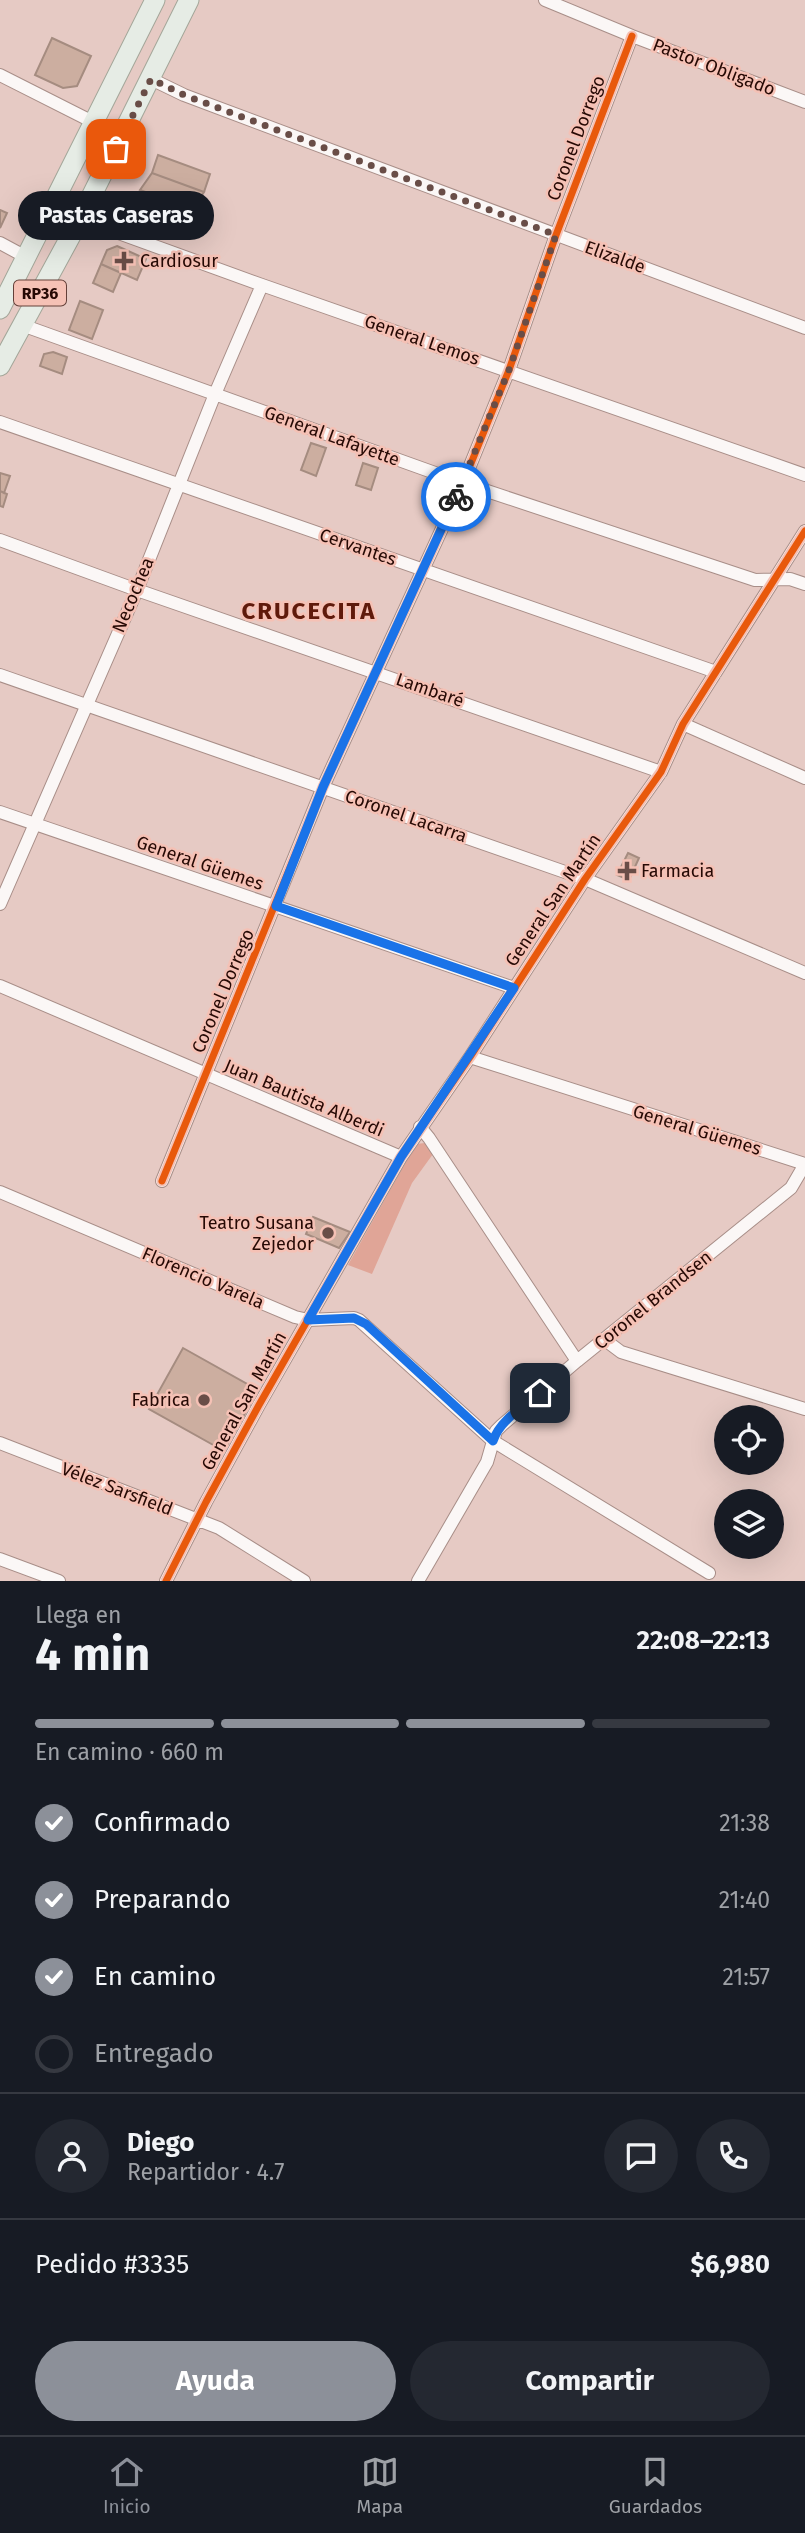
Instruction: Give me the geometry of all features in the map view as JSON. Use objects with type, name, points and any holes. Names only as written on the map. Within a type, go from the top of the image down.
[{"type":"main road","name":"RP36","points":[[0,309],[155,0]]},
{"type":"main road","name":"RP36","points":[[0,366],[80,219],[189,0]]},
{"type":"street","name":"Pastor Obligado","points":[[545,0],[805,102]]},
{"type":"street","name":"Coronel Dorrego","points":[[162,1181],[323,787],[463,483],[509,370],[556,235],[632,36]]},
{"type":"street","points":[[0,75],[95,123]]},
{"type":"street","name":"Elizalde","points":[[151,79],[184,95],[805,328]]},
{"type":"street","name":"General Lemos","points":[[80,219],[805,475]]},
{"type":"street","points":[[0,243],[26,257]]},
{"type":"street","name":"Necochea","points":[[0,904],[137,590],[178,484],[262,285]]},
{"type":"street","name":"General Lafayette","points":[[22,325],[463,483],[755,580],[790,579],[805,584]]},
{"type":"street","name":"Cervantes","points":[[0,422],[716,672]]},
{"type":"street","name":"General San Martín","points":[[166,1581],[259,1405],[401,1157],[470,1057],[585,879],[661,772],[683,724],[805,531]]},
{"type":"street","name":"Lambaré","points":[[0,540],[661,772]]},
{"type":"street","name":"Coronel Lacarra","points":[[0,675],[585,879],[805,974]]},
{"type":"street","points":[[683,724],[805,778]]},
{"type":"street","name":"General Güemes","points":[[0,812],[514,988]]},
{"type":"street","name":"Juan Bautista Alberdi","points":[[0,986],[401,1157]]},
{"type":"street","name":"General Güemes","points":[[470,1057],[805,1164]]},
{"type":"street","points":[[420,1127],[577,1361]]},
{"type":"street","name":"Coronel Brandsen","points":[[418,1581],[487,1462],[496,1432],[502,1424],[791,1188],[805,1164]]},
{"type":"street","name":"Florencio Varela","points":[[0,1192],[295,1317],[308,1320],[354,1318],[366,1324],[493,1441],[709,1573]]},
{"type":"street","points":[[605,1340],[621,1352],[805,1409]]},
{"type":"street","name":"Vélez Sarsfield","points":[[0,1443],[219,1528],[304,1581]]},
{"type":"street","points":[[0,1559],[59,1581]]},
{"type":"shaded area","points":[[425,1143],[433,1154],[412,1183],[372,1274],[348,1265],[416,1144]]},
{"type":"building","points":[[52,38],[91,56],[77,86],[63,88],[35,75]]},
{"type":"building","points":[[158,155],[210,174],[204,192],[152,173]]},
{"type":"building","points":[[152,173],[204,192],[192,209],[140,190]]},
{"type":"building","points":[[0,210],[7,213],[0,228]]},
{"type":"building","name":"Cardiosur","points":[[117,246],[146,259],[137,280],[101,264],[107,250]]},
{"type":"building","points":[[101,264],[121,273],[113,292],[93,283]]},
{"type":"building","points":[[80,301],[103,310],[92,339],[69,330]]},
{"type":"building","points":[[53,352],[67,357],[62,374],[40,366],[44,354]]},
{"type":"building","points":[[311,443],[326,448],[316,476],[301,470]]},
{"type":"building","points":[[363,463],[378,468],[371,490],[356,485]]},
{"type":"building","points":[[0,473],[10,476],[4,493],[0,491]]},
{"type":"building","points":[[0,491],[7,494],[3,507],[0,506]]},
{"type":"building","points":[[628,853],[639,858],[629,880],[617,875]]},
{"type":"building","name":"Teatro Susana Zejedor","points":[[313,1217],[350,1232],[339,1248],[306,1234]]},
{"type":"building","name":"Fabrica","points":[[183,1348],[258,1390],[224,1451],[149,1409]]},
{"type":"cycle path","points":[[162,1181],[323,787],[463,483],[509,370],[556,235],[632,36]]},
{"type":"cycle path","points":[[166,1581],[259,1405],[401,1157],[470,1057],[585,879],[661,772],[683,724],[805,531]]},
{"type":"way so far","points":[[116,149],[151,79],[184,95],[556,235],[509,370],[456,497]]},
{"type":"place","name":"Pastas Caseras","points":[[116,149]]},
{"type":"place","name":"Cardiosur","points":[[124,261]]},
{"type":"place","name":"Farmacia","points":[[627,871]]},
{"type":"place","name":"Teatro Susana Zejedor","points":[[328,1233]]},
{"type":"place","name":"Fabrica","points":[[204,1400]]},
{"type":"district","name":"CRUCECITA","points":[[309,611]]},
{"type":"route","points":[[456,497],[323,787],[276,906],[514,988],[401,1157],[308,1320],[354,1318],[366,1324],[493,1441],[502,1424],[540,1393]]}]
